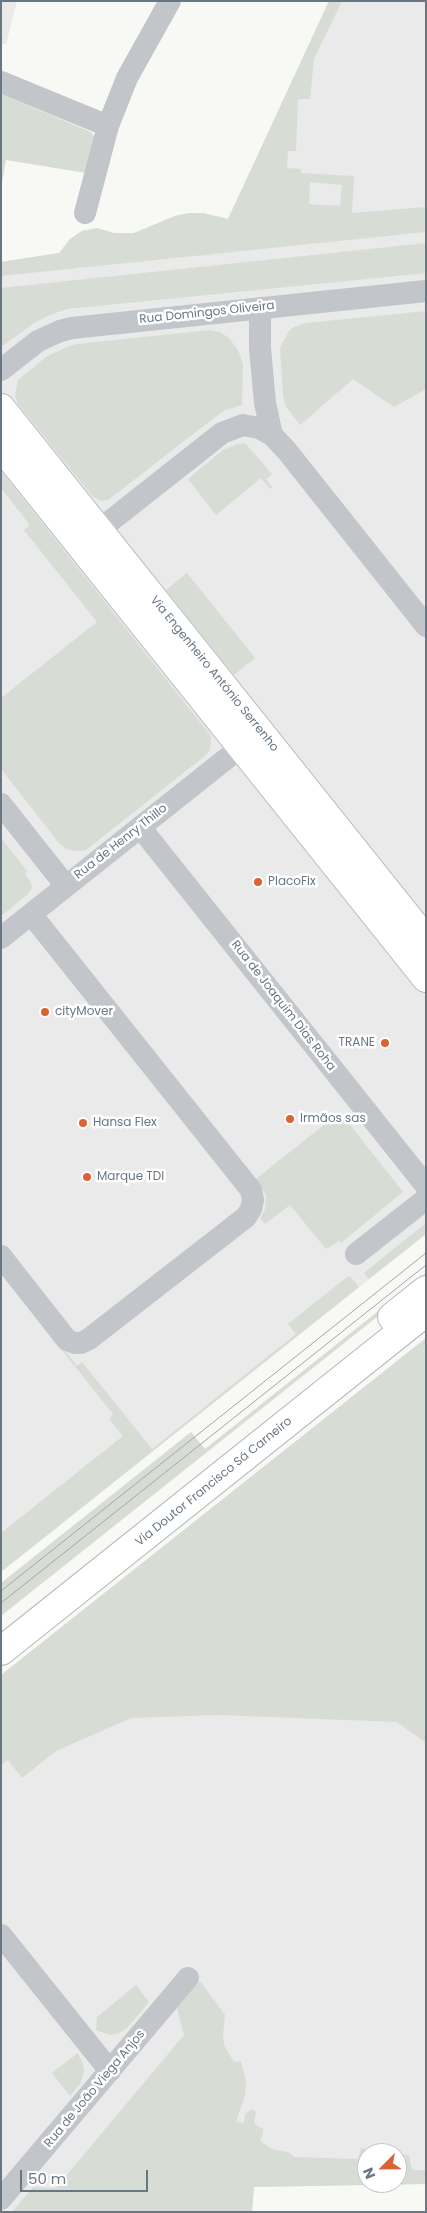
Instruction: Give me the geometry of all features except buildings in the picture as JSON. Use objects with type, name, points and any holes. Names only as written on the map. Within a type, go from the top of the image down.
[{"type":"main road","name":"Via Engenheiro António Serrenho","points":[[1,408],[426,940]]},
{"type":"main road","name":"Via Engenheiro António Serrenho","points":[[1,446],[426,978]]},
{"type":"main road","name":"Via Doutor Francisco Sá Carneiro","points":[[1,1627],[426,1290]]},
{"type":"main road","name":"Via Doutor Francisco Sá Carneiro","points":[[1,1651],[426,1312]]},
{"type":"street","points":[[85,213],[108,126],[127,78],[170,1]]},
{"type":"street","points":[[1,82],[108,126]]},
{"type":"street","name":"Rua Domingos Oliveira","points":[[1,370],[38,341],[72,328],[426,292]]},
{"type":"street","points":[[260,308],[260,348],[272,435]]},
{"type":"street","points":[[99,530],[222,433],[243,425],[259,428],[272,435],[287,451],[426,626]]},
{"type":"street","name":"Rua de Henry Thillo","points":[[1,938],[241,747]]},
{"type":"street","points":[[1,804],[66,886]]},
{"type":"street","name":"Rua de Joaquim Dias Roha","points":[[140,827],[426,1186]]},
{"type":"street","points":[[1,1256],[68,1340],[81,1343],[89,1339],[246,1217],[251,1209],[253,1200],[251,1190],[31,914]]},
{"type":"street","points":[[356,1254],[426,1199]]},
{"type":"street","points":[[1,1935],[110,2071]]},
{"type":"street","name":"Rua de João Viega Anjos","points":[[1,2199],[188,1978]]},
{"type":"shaded area","points":[[1,1],[17,1],[6,44],[1,44]]},
{"type":"shaded area","points":[[329,1],[426,1],[426,1234],[1,1572],[1,262],[59,253],[70,239],[82,231],[97,228],[114,233],[134,233],[175,216],[189,213],[203,213],[228,219]]},
{"type":"shaded area","points":[[329,1],[342,1],[314,59],[310,99],[298,99],[296,151],[288,151],[287,168],[301,169],[301,173],[354,176],[352,213],[426,207],[426,232],[1,276],[1,262],[59,253],[70,239],[82,231],[97,228],[114,233],[134,233],[175,216],[189,213],[203,213],[228,219]],"holes":[[[310,182],[342,185],[340,206],[309,204]]]},
{"type":"shaded area","points":[[1,94],[91,132],[95,137],[86,173],[6,160],[1,188]]},
{"type":"shaded area","points":[[426,243],[426,273],[67,309],[34,323],[1,347],[1,288]]},
{"type":"shaded area","points":[[426,311],[426,389],[394,407],[353,379],[300,425],[285,405],[283,394],[280,348],[289,331],[306,323]]},
{"type":"shaded area","points":[[210,330],[220,332],[229,338],[238,350],[243,364],[242,405],[223,411],[108,500],[102,501],[93,497],[18,404],[15,396],[18,380],[47,356],[76,344]]},
{"type":"shaded area","points":[[245,443],[272,474],[266,479],[272,487],[270,489],[261,478],[216,515],[188,479],[223,450]]},
{"type":"shaded area","points":[[1,471],[211,736],[210,750],[206,755],[86,850],[66,849],[59,843],[1,769],[1,698],[97,622],[24,530],[30,525],[1,488]]},
{"type":"shaded area","points":[[187,573],[255,658],[234,675],[166,590]]},
{"type":"shaded area","points":[[1,838],[28,872],[25,874],[32,888],[28,894],[1,916]]},
{"type":"shaded area","points":[[340,1112],[403,1192],[341,1243],[339,1241],[326,1249],[290,1205],[265,1224],[260,1219],[265,1209],[266,1195],[256,1179]]},
{"type":"shaded area","points":[[426,1223],[426,1234],[369,1279],[364,1273]]},
{"type":"shaded area","points":[[1,1271],[77,1366],[82,1362],[152,1449],[296,1334],[288,1324],[347,1277],[350,1276],[359,1287],[1,1572],[1,1533],[123,1436],[109,1419],[113,1414],[1,1274]]},
{"type":"shaded area","points":[[426,1273],[426,1278],[1,1616],[1,1583],[191,1432],[205,1449]]},
{"type":"shaded area","points":[[426,1338],[426,2184],[407,2184],[407,2143],[357,2143],[357,2185],[254,2187],[252,2212],[1,2212],[1,1675]]},
{"type":"shaded area","points":[[426,1338],[426,1743],[397,1722],[218,1715],[131,1718],[56,1751],[22,1778],[8,1760],[1,1765],[1,1675]]},
{"type":"shaded area","points":[[200,1981],[225,2015],[224,2045],[234,2062],[241,2061],[246,2081],[245,2095],[236,2122],[244,2123],[245,2114],[252,2109],[256,2112],[254,2123],[263,2128],[260,2141],[272,2149],[288,2152],[294,2157],[357,2159],[357,2185],[254,2187],[252,2212],[12,2212],[33,2187],[56,2188],[184,2035],[177,2008]]},
{"type":"shaded area","points":[[136,1985],[149,2002],[126,2029],[110,2035],[96,2030],[97,2017]]},
{"type":"shaded area","points":[[78,2053],[84,2072],[80,2084],[70,2096],[52,2073]]},
{"type":"shaded area","points":[[407,2155],[409,2155],[412,2170],[426,2170],[426,2184],[407,2184]]},
{"type":"tram line","points":[[1,1591],[426,1253]]},
{"type":"tram line","points":[[1,1603],[426,1265]]},
{"type":"place","name":"PlacoFix","points":[[258,882]]},
{"type":"place","name":"cityMover","points":[[45,1012]]},
{"type":"place","name":"TRANE","points":[[385,1043]]},
{"type":"place","name":"Irmãos sas","points":[[290,1119]]},
{"type":"place","name":"Hansa Flex","points":[[83,1123]]},
{"type":"place","name":"Marque TDI","points":[[87,1177]]}]
